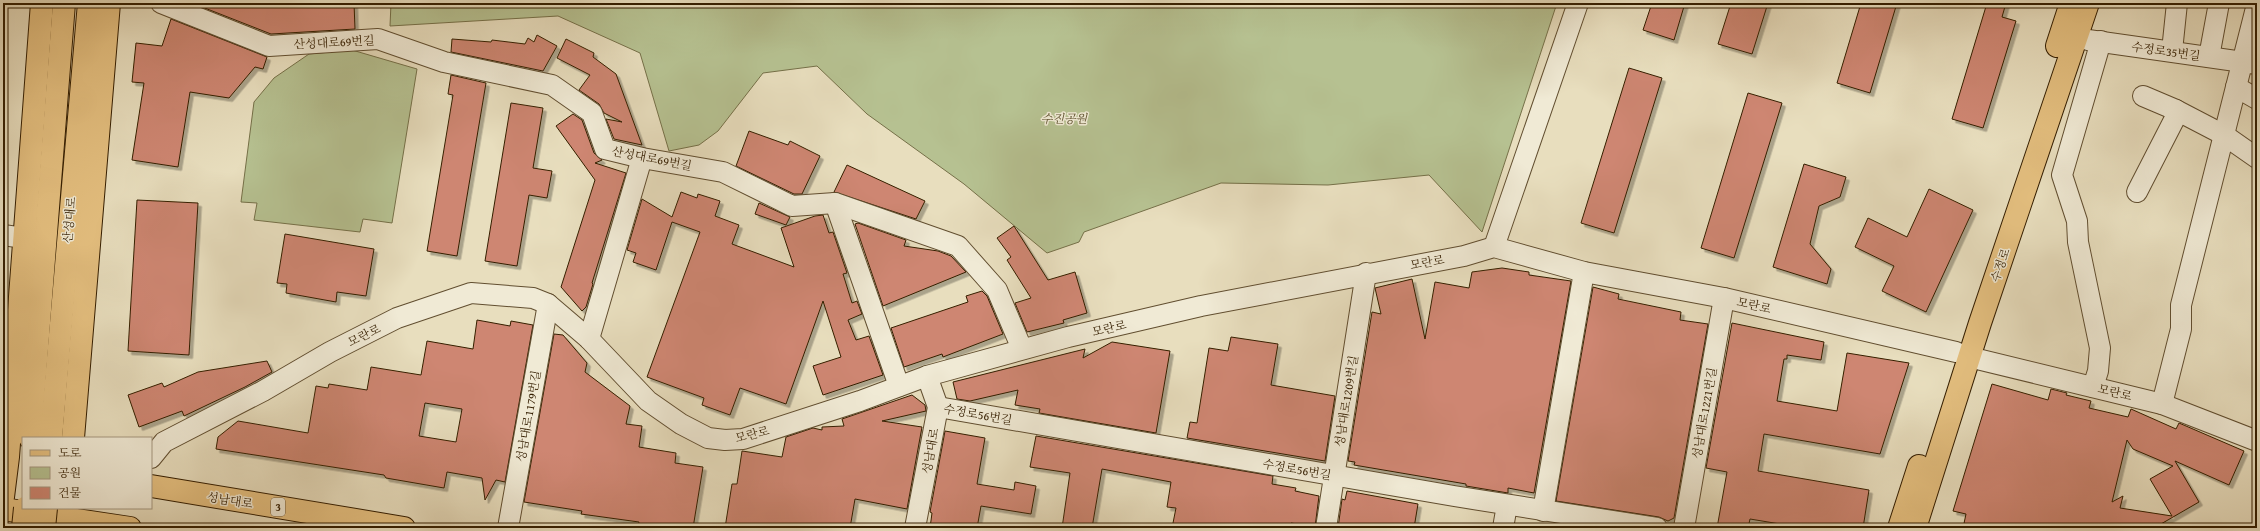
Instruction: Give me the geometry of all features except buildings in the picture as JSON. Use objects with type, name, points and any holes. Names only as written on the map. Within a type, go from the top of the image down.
[{"type":"main road","points":[[3,497],[11,458],[13,236],[42,3]]},
{"type":"main road","name":"산성대로","points":[[30,437],[64,3]]},
{"type":"main road","name":"산성대로","points":[[51,437],[89,3]]},
{"type":"main road","points":[[72,437],[109,3]]},
{"type":"main road","name":"수정로","points":[[1915,528],[1962,355],[2071,3]]},
{"type":"main road","name":"수정로","points":[[1899,528],[2088,3]]},
{"type":"main road","name":"성남대로","points":[[152,486],[404,528]]},
{"type":"main road","points":[[3,509],[130,528]]},
{"type":"main road","points":[[23,528],[25,509]]},
{"type":"main road","points":[[44,528],[46,509]]},
{"type":"street","name":"산성대로69번길","points":[[161,3],[269,46],[378,39],[444,62],[552,85],[592,113],[605,149],[642,158],[723,172],[792,206],[835,203],[958,246],[997,290],[1022,349]]},
{"type":"street","points":[[1494,247],[1578,3]]},
{"type":"street","points":[[2172,52],[2177,3]]},
{"type":"street","points":[[2209,57],[2219,3]]},
{"type":"street","points":[[2162,404],[2180,329],[2181,306],[2236,87],[2250,63],[2257,4]]},
{"type":"street","name":"수정로35번길","points":[[2076,38],[2250,63]]},
{"type":"street","points":[[2093,387],[2098,371],[2100,348],[2078,242],[2077,220],[2062,175],[2101,42]]},
{"type":"street","points":[[2236,87],[2257,99]]},
{"type":"street","points":[[2143,96],[2176,110],[2224,135],[2257,158]]},
{"type":"street","points":[[2137,192],[2175,118],[2176,110]]},
{"type":"street","points":[[589,339],[642,158]]},
{"type":"street","points":[[835,203],[899,386]]},
{"type":"street","name":"모란로","points":[[152,457],[164,442],[263,391],[330,352],[397,318],[471,293],[533,298],[548,304],[589,339],[648,401],[681,424],[708,438],[725,440],[743,438],[860,401],[927,376],[1022,349],[1201,306],[1366,273],[1464,256],[1494,247],[1584,272],[1724,298],[2162,404],[2256,437]]},
{"type":"street","points":[[1543,511],[1584,272]]},
{"type":"street","name":"성남대로1209번길","points":[[1326,528],[1366,273]]},
{"type":"street","name":"성남대로1221번길","points":[[1684,528],[1724,298]]},
{"type":"street","name":"성남대로1179번길","points":[[508,528],[548,304]]},
{"type":"street","points":[[927,376],[938,407]]},
{"type":"street","name":"수정로56번길","points":[[938,407],[1506,505],[1657,528]]},
{"type":"street","name":"성남대로","points":[[915,528],[938,407]]},
{"type":"street","points":[[1503,528],[1506,505]]},
{"type":"green space","name":"수진공원","points":[[391,3],[1557,3],[1482,232],[1429,175],[1328,185],[1221,183],[1084,232],[1079,242],[1047,253],[964,184],[867,114],[817,66],[763,73],[718,131],[699,145],[669,151],[640,53],[558,16],[390,26]]},
{"type":"green space","points":[[352,50],[417,69],[392,223],[363,219],[360,232],[254,220],[257,203],[241,202],[254,102],[274,78],[309,54]]}]
